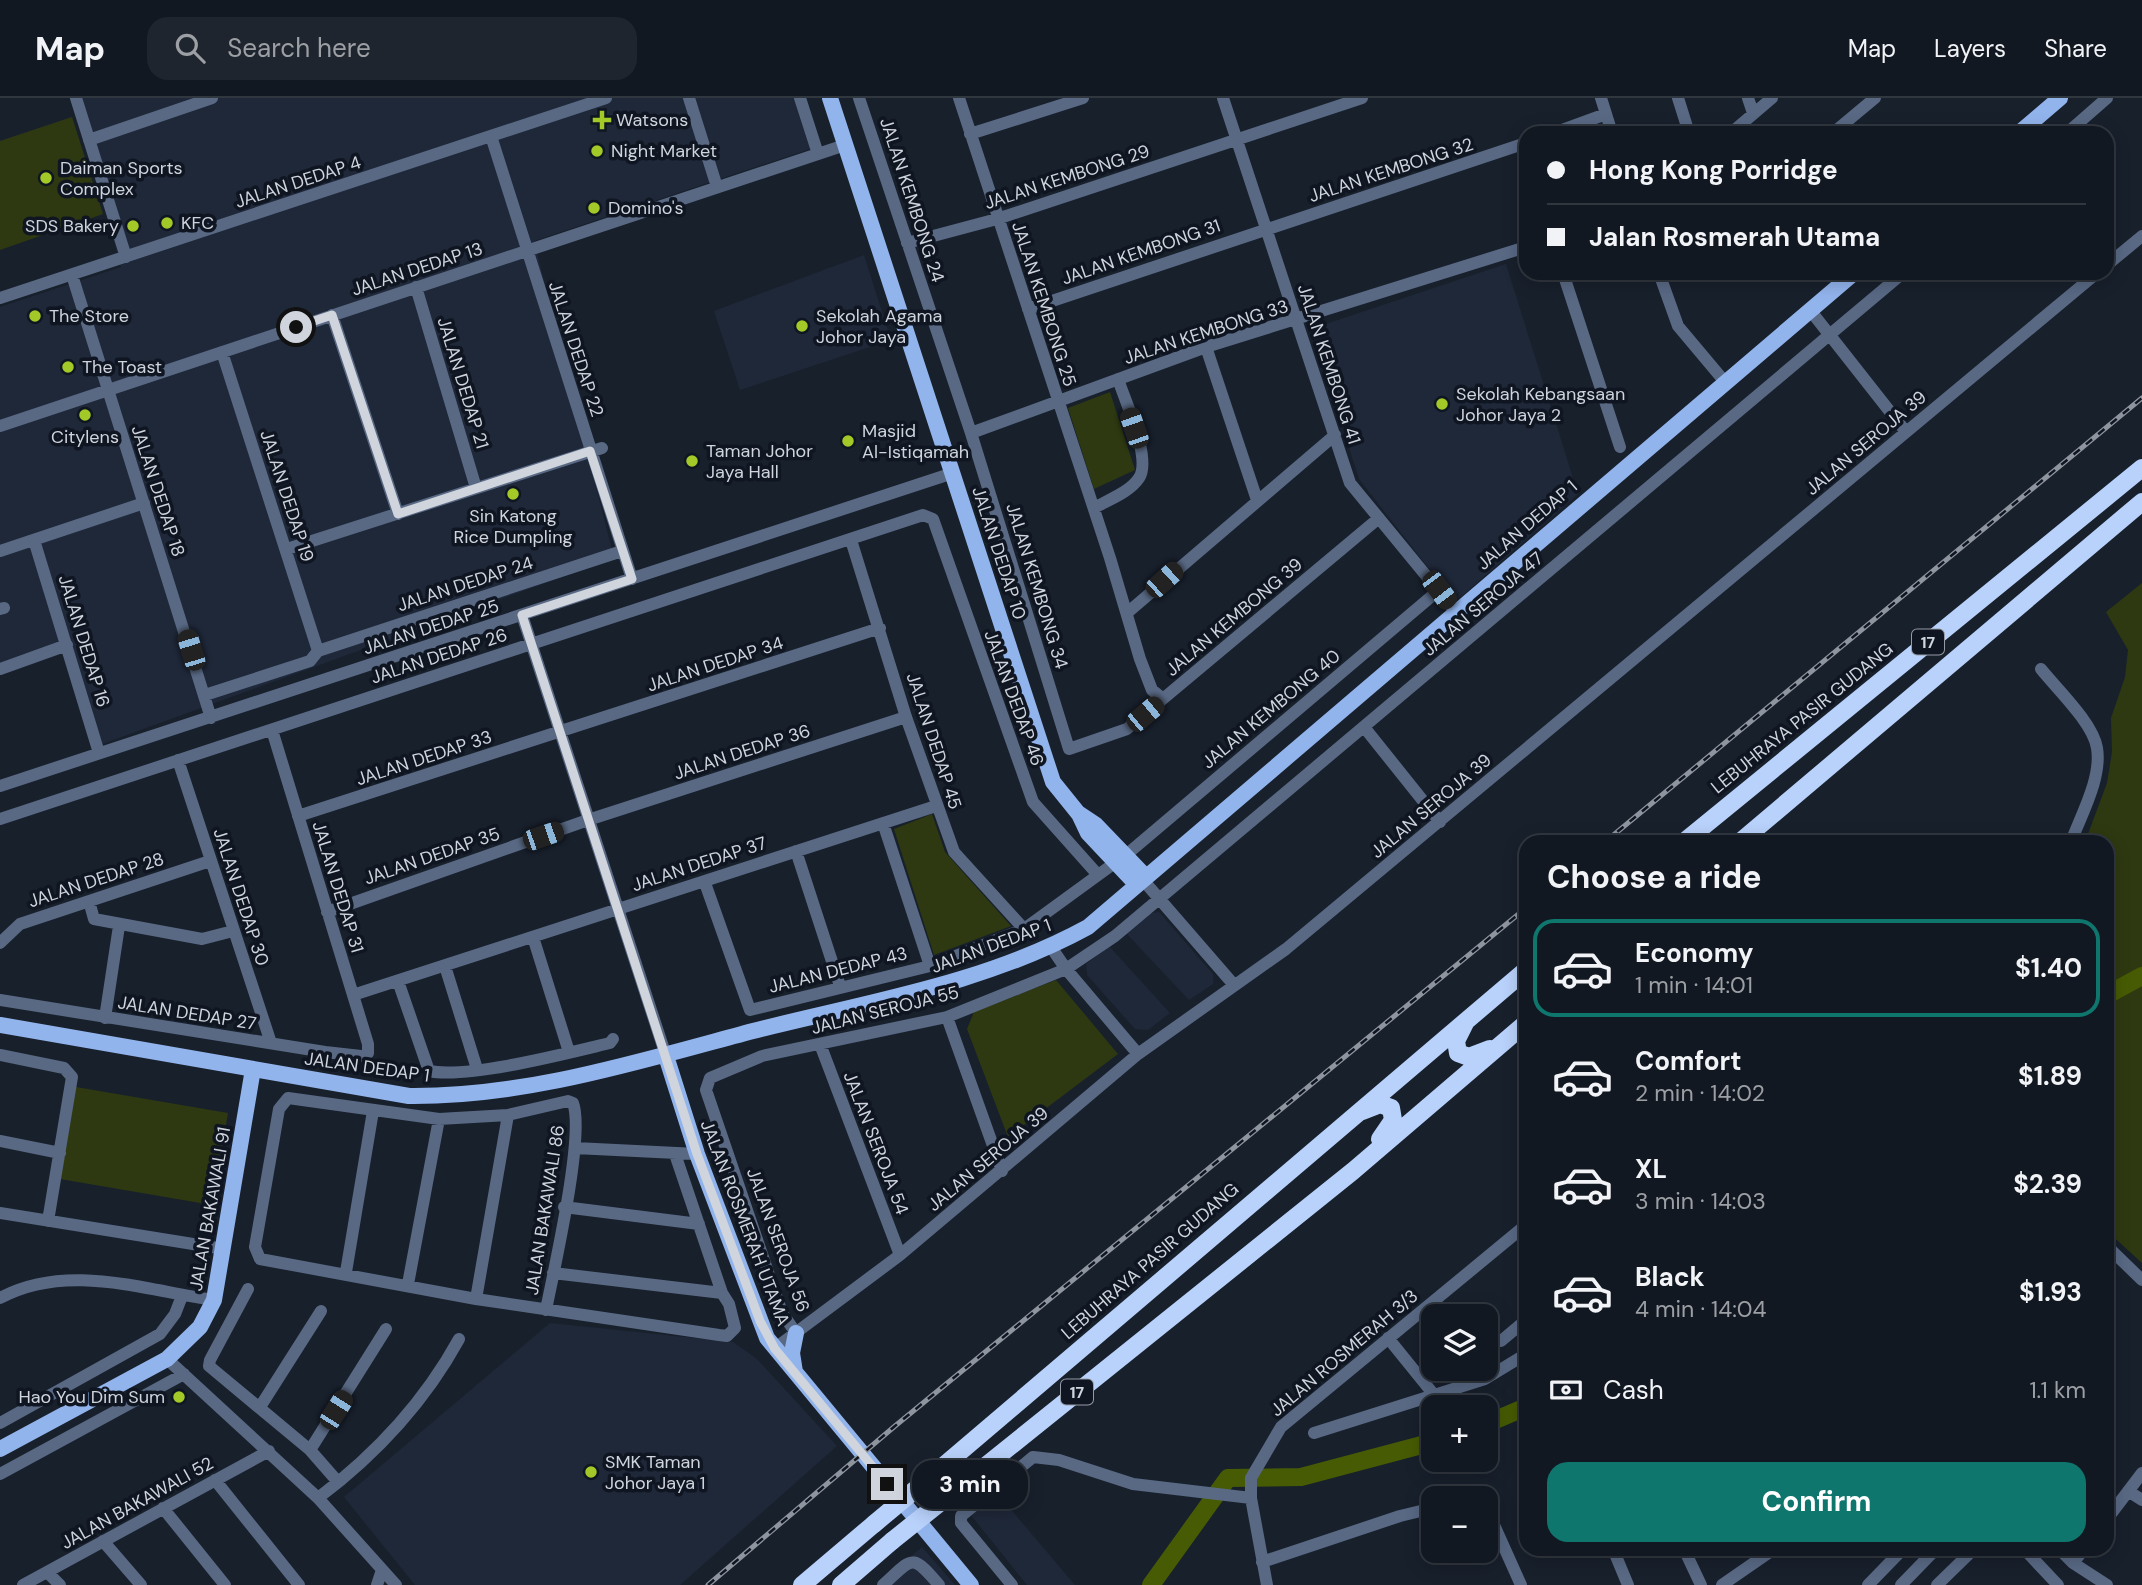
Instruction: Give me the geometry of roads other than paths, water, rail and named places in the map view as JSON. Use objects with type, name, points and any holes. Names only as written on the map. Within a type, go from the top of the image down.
[{"type":"highway","name":"LEBUHRAYA PASIR GUDANG","points":[[1693,835],[2142,468]]},
{"type":"highway","name":"17","points":[[1748,835],[2142,502]]},
{"type":"highway","name":"LEBUHRAYA PASIR GUDANG","points":[[802,1585],[1350,1116],[1519,976]]},
{"type":"highway","points":[[1468,1017],[1456,1041],[1458,1053],[1463,1057],[1503,1044]]},
{"type":"highway","name":"17","points":[[841,1585],[892,1541],[1353,1171],[1519,1029]]},
{"type":"highway","points":[[1350,1116],[1380,1104],[1391,1108],[1394,1113],[1388,1129],[1353,1171]]},
{"type":"main road","name":"JALAN DEDAP 10","points":[[830,98],[1053,782],[1078,813],[1088,833],[1121,858],[1142,880]]},
{"type":"main road","points":[[2027,126],[2060,98]]},
{"type":"main road","name":"JALAN DEDAP 1","points":[[0,1025],[409,1096],[454,1096],[509,1091],[666,1056],[962,980],[1051,947],[1088,927],[1846,280]]},
{"type":"main road","name":"JALAN ROSMERAH UTAMA","points":[[666,1056],[697,1154],[760,1321],[775,1349],[971,1585]]},
{"type":"main road","name":"JALAN BAKAWALI 91","points":[[0,1449],[167,1359],[201,1327],[214,1300],[253,1069]]},
{"type":"main road","points":[[796,1333],[792,1353],[796,1376]]},
{"type":"street","points":[[76,98],[126,257]]},
{"type":"street","points":[[89,140],[212,98]]},
{"type":"street","name":"JALAN DEDAP 4","points":[[0,298],[606,98]]},
{"type":"street","points":[[689,98],[717,187]]},
{"type":"street","points":[[800,98],[818,154]]},
{"type":"street","name":"JALAN KEMBONG 24","points":[[859,98],[971,433]]},
{"type":"street","name":"JALAN KEMBONG 25","points":[[959,98],[1152,690],[1163,699]]},
{"type":"street","points":[[970,134],[1083,98]]},
{"type":"street","name":"JALAN KEMBONG 41","points":[[1223,98],[1350,483],[1456,612]]},
{"type":"street","name":"JALAN KEMBONG 29","points":[[907,243],[997,219],[1362,98]]},
{"type":"street","points":[[1601,98],[1610,126]]},
{"type":"street","points":[[1678,98],[1687,126]]},
{"type":"street","points":[[1748,98],[1753,113]]},
{"type":"street","points":[[1739,126],[1772,98]]},
{"type":"street","points":[[1841,126],[1875,98]]},
{"type":"street","points":[[2075,126],[2107,98]]},
{"type":"street","points":[[1573,126],[1606,114]]},
{"type":"street","name":"JALAN DEDAP 22","points":[[491,136],[525,251],[596,449],[622,551],[632,579]]},
{"type":"street","name":"JALAN DEDAP 13","points":[[0,426],[845,145]]},
{"type":"street","name":"JALAN KEMBONG 32","points":[[1266,228],[1436,175],[1519,145]]},
{"type":"street","name":"JALAN KEMBONG 31","points":[[1028,309],[1266,228]]},
{"type":"street","points":[[2114,259],[2142,236]]},
{"type":"street","name":"JALAN KEMBONG 33","points":[[971,433],[1206,347],[1519,249]]},
{"type":"street","name":"JALAN DEDAP 18","points":[[72,275],[211,718]]},
{"type":"street","points":[[1565,280],[1620,447]]},
{"type":"street","points":[[1662,280],[1678,326],[1725,382]]},
{"type":"street","name":"JALAN SEROJA 47","points":[[1160,900],[1895,280]]},
{"type":"street","name":"JALAN SEROJA 39","points":[[775,1349],[900,1255],[1138,1054],[1286,949],[2089,280]]},
{"type":"street","name":"JALAN DEDAP 21","points":[[416,287],[476,488]]},
{"type":"street","points":[[1810,310],[1906,432]]},
{"type":"street","points":[[332,315],[398,514]]},
{"type":"street","points":[[1206,347],[1257,500]]},
{"type":"street","name":"JALAN DEDAP 19","points":[[222,352],[318,651]]},
{"type":"street","points":[[1094,508],[1132,487],[1143,469],[1142,453],[1118,379]]},
{"type":"street","name":"JALAN KEMBONG 34","points":[[971,433],[1069,750]]},
{"type":"street","points":[[1127,613],[1335,435]]},
{"type":"street","points":[[287,549],[596,449]]},
{"type":"street","name":"JALAN DEDAP 25","points":[[0,786],[953,473]]},
{"type":"street","points":[[0,551],[145,503]]},
{"type":"street","name":"JALAN DEDAP 26","points":[[0,819],[929,515]]},
{"type":"street","name":"JALAN DEDAP 46","points":[[929,515],[933,519],[1033,802],[1098,874]]},
{"type":"street","name":"JALAN KEMBONG 39","points":[[1069,750],[1127,729],[1379,518]]},
{"type":"street","name":"JALAN DEDAP 16","points":[[34,540],[99,753]]},
{"type":"street","name":"JALAN DEDAP 45","points":[[851,540],[906,717],[954,852],[1024,929]]},
{"type":"street","name":"JALAN DEDAP 24","points":[[205,695],[310,661],[318,651],[622,551]]},
{"type":"street","name":"JALAN KEMBONG 40","points":[[1121,858],[1439,590]]},
{"type":"street","points":[[522,615],[666,1056]]},
{"type":"street","name":"JALAN DEDAP 34","points":[[560,733],[880,628]]},
{"type":"street","points":[[0,668],[67,645]]},
{"type":"street","points":[[2041,668],[2089,728],[2097,748],[2095,774],[2073,835]]},
{"type":"street","name":"JALAN DEDAP 36","points":[[589,820],[906,717]]},
{"type":"street","points":[[1364,727],[1440,822]]},
{"type":"street","name":"JALAN DEDAP 31","points":[[272,730],[353,995],[368,1054]]},
{"type":"street","name":"JALAN DEDAP 33","points":[[298,816],[560,733]]},
{"type":"street","name":"JALAN DEDAP 30","points":[[178,760],[271,1043]]},
{"type":"street","name":"JALAN DEDAP 37","points":[[353,995],[936,806]]},
{"type":"street","name":"JALAN DEDAP 35","points":[[327,912],[589,820]]},
{"type":"street","points":[[883,823],[930,966]]},
{"type":"street","points":[[796,851],[840,986]]},
{"type":"street","name":"JALAN DEDAP 43","points":[[705,883],[750,1010],[930,966],[1024,929],[1121,858]]},
{"type":"street","name":"JALAN DEDAP 28","points":[[0,943],[20,924],[210,861]]},
{"type":"street","points":[[1142,880],[1234,985]]},
{"type":"street","name":"JALAN SEROJA 55","points":[[710,1078],[762,1056],[947,1017],[1066,969],[1115,936],[1160,900]]},
{"type":"street","points":[[89,901],[94,919],[119,926],[202,939],[233,931]]},
{"type":"street","points":[[105,1018],[119,926]]},
{"type":"street","points":[[533,937],[569,1052]]},
{"type":"street","points":[[1051,947],[1066,969],[1138,1054]]},
{"type":"street","points":[[445,965],[477,1069]]},
{"type":"street","points":[[398,981],[429,1070],[477,1069],[569,1052],[610,1043],[614,1039]]},
{"type":"street","name":"JALAN DEDAP 27","points":[[0,1000],[271,1043],[361,1056],[368,1054]]},
{"type":"street","points":[[947,1017],[1002,1171]]},
{"type":"street","name":"JALAN SEROJA 54","points":[[820,1044],[900,1255]]},
{"type":"street","points":[[0,1055],[60,1067],[71,1073],[72,1081],[48,1221]]},
{"type":"street","name":"JALAN SEROJA 56","points":[[710,1078],[706,1090],[782,1313],[796,1333]]},
{"type":"street","points":[[476,1299],[508,1115],[439,1119],[288,1098],[279,1109],[256,1254],[260,1259],[346,1272],[476,1299],[727,1336],[734,1328],[729,1304],[722,1293],[675,1154]]},
{"type":"street","name":"JALAN BAKAWALI 86","points":[[508,1115],[568,1101],[573,1104],[578,1116],[575,1148],[546,1310]]},
{"type":"street","points":[[346,1272],[373,1111]]},
{"type":"street","points":[[408,1284],[439,1119]]},
{"type":"street","points":[[0,1141],[60,1153]]},
{"type":"street","points":[[575,1148],[697,1154]]},
{"type":"street","points":[[564,1207],[699,1224]]},
{"type":"street","points":[[0,1213],[224,1249]]},
{"type":"street","name":"JALAN ROSMERAH 3/3","points":[[1267,1585],[1251,1498],[1251,1478],[1281,1427],[1519,1231]]},
{"type":"street","points":[[2114,1252],[2142,1280]]},
{"type":"street","points":[[553,1273],[722,1293]]},
{"type":"street","points":[[0,1298],[32,1283],[65,1278],[214,1300]]},
{"type":"street","points":[[248,1289],[209,1363],[212,1369],[310,1450],[338,1482]]},
{"type":"street","points":[[0,1423],[160,1334],[175,1314],[182,1296]]},
{"type":"street","points":[[260,1406],[321,1311]]},
{"type":"street","points":[[1501,1341],[1519,1326]]},
{"type":"street","points":[[310,1450],[386,1329]]},
{"type":"street","points":[[1388,1338],[1434,1395]]},
{"type":"street","points":[[318,1498],[411,1411],[441,1372],[459,1339]]},
{"type":"street","points":[[1438,1395],[1485,1379],[1519,1358]]},
{"type":"street","points":[[167,1359],[318,1498],[396,1585]]},
{"type":"street","points":[[0,1474],[184,1374]]},
{"type":"street","points":[[1314,1433],[1421,1400]]},
{"type":"street","name":"JALAN BAKAWALI 52","points":[[23,1585],[269,1451]]},
{"type":"street","points":[[1012,1585],[961,1522],[964,1510],[1039,1455],[1133,1484],[1251,1498]]},
{"type":"street","points":[[2114,1510],[2142,1473]]},
{"type":"street","points":[[215,1480],[299,1585]]},
{"type":"street","points":[[2128,1491],[2142,1500]]},
{"type":"street","points":[[163,1508],[225,1585]]},
{"type":"street","points":[[1262,1562],[1421,1511]]},
{"type":"street","points":[[1498,1534],[1521,1585]]},
{"type":"street","points":[[103,1541],[141,1585]]},
{"type":"street","points":[[1616,1556],[1628,1585]]},
{"type":"street","points":[[1688,1556],[1702,1585]]},
{"type":"street","points":[[1722,1585],[1764,1556]]},
{"type":"street","points":[[1868,1585],[1896,1556]]},
{"type":"street","points":[[1900,1585],[1929,1556]]},
{"type":"street","points":[[1937,1585],[1967,1556]]},
{"type":"street","points":[[2031,1556],[2058,1585]]},
{"type":"street","points":[[2066,1556],[2107,1585]]},
{"type":"street","points":[[2073,1563],[2078,1556]]},
{"type":"street","points":[[883,1585],[914,1561],[921,1563],[939,1585]]},
{"type":"street","points":[[377,1585],[382,1570]]},
{"type":"street","points":[[47,1572],[60,1585]]},
{"type":"waterway","points":[[2114,991],[2142,976]]},
{"type":"waterway","points":[[1498,1419],[1519,1410]]},
{"type":"waterway","points":[[1151,1585],[1228,1478],[1301,1477],[1421,1445]]},
{"type":"railway","points":[[1613,835],[2142,398]]},
{"type":"railway","points":[[708,1585],[895,1426],[1519,914]]},
{"type":"place","name":"Watsons","points":[[602,120]]},
{"type":"place","name":"Night Market","points":[[597,151]]},
{"type":"place","name":"Daiman Sports Complex","points":[[46,178]]},
{"type":"place","name":"Domino's","points":[[594,208]]},
{"type":"place","name":"KFC","points":[[167,223]]},
{"type":"place","name":"SDS Bakery","points":[[133,226]]},
{"type":"place","name":"The Store","points":[[35,316]]},
{"type":"place","name":"Sekolah Agama Johor Jaya","points":[[802,326]]},
{"type":"place","name":"The Toast","points":[[68,367]]},
{"type":"place","name":"Sekolah Kebangsaan Johor Jaya 2","points":[[1442,404]]},
{"type":"place","name":"Citylens","points":[[85,415]]},
{"type":"place","name":"Masjid Al-Istiqamah","points":[[848,441]]},
{"type":"place","name":"Taman Johor Jaya Hall","points":[[692,461]]},
{"type":"place","name":"Sin Katong Rice Dumpling","points":[[513,494]]},
{"type":"place","name":"Hao You Dim Sum","points":[[179,1397]]},
{"type":"place","name":"SMK Taman Johor Jaya 1","points":[[591,1472]]}]
